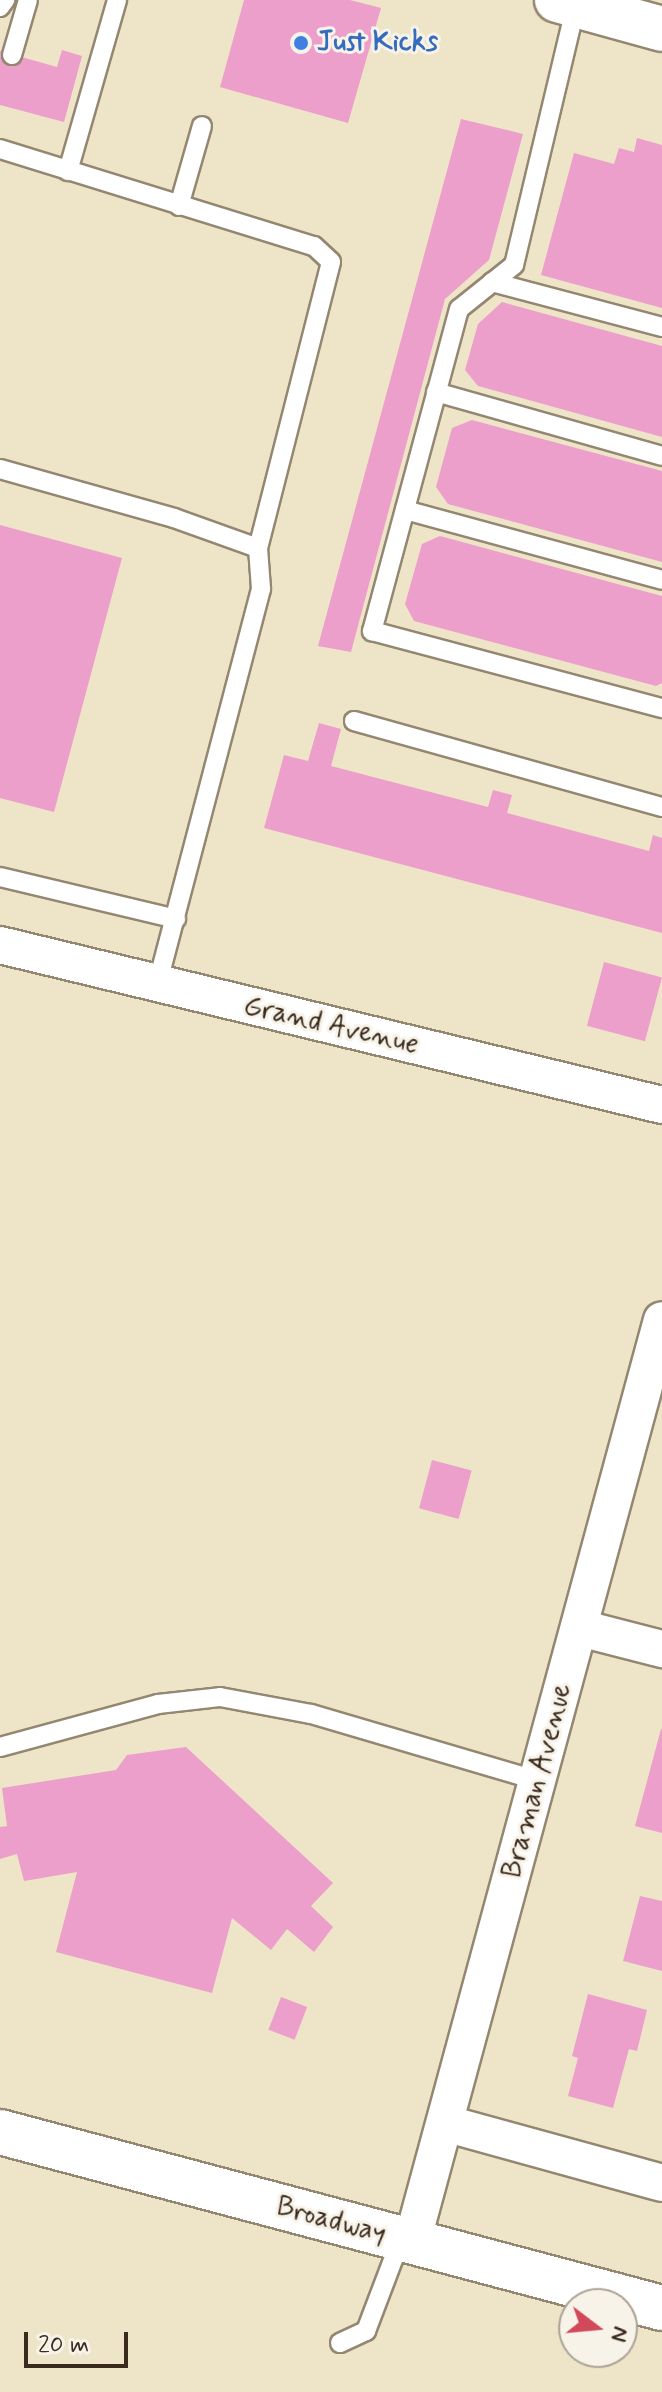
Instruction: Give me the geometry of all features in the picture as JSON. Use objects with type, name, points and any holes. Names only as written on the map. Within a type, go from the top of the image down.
[{"type":"street","points":[[567,3],[662,29]]},
{"type":"street","name":"Grand Avenue","points":[[0,945],[662,1105]]},
{"type":"street","name":"Braman Avenue","points":[[406,2241],[448,2124],[662,1320]]},
{"type":"street","points":[[580,1628],[662,1649]]},
{"type":"street","points":[[448,2124],[662,2183]]},
{"type":"street","name":"Broadway","points":[[0,2132],[662,2308]]},
{"type":"lane","points":[[0,7],[5,0]]},
{"type":"lane","points":[[12,55],[28,0]]},
{"type":"lane","points":[[68,171],[117,0]]},
{"type":"lane","points":[[567,3],[514,265],[459,309],[372,631],[662,708]]},
{"type":"lane","points":[[179,206],[202,126]]},
{"type":"lane","points":[[0,149],[314,246],[331,262],[331,275],[258,548],[261,589],[157,985]]},
{"type":"lane","points":[[492,282],[662,327]]},
{"type":"lane","points":[[436,392],[662,456]]},
{"type":"lane","points":[[0,469],[174,518],[258,548]]},
{"type":"lane","points":[[405,510],[662,580]]},
{"type":"lane","points":[[354,721],[662,807]]},
{"type":"lane","points":[[0,877],[176,919]]},
{"type":"lane","points":[[0,1747],[158,1704],[220,1697],[311,1714],[538,1781]]},
{"type":"lane","points":[[340,2343],[366,2331],[406,2241]]},
{"type":"building","points":[[244,0],[350,0],[381,8],[348,123],[220,87]]},
{"type":"building","points":[[62,50],[82,56],[64,122],[0,105],[0,51],[57,67]]},
{"type":"building","points":[[461,119],[523,134],[489,260],[445,299],[351,652],[318,646]]},
{"type":"building","points":[[637,138],[662,145],[662,308],[541,275],[574,153],[614,164],[619,148],[634,152]]},
{"type":"building","points":[[502,302],[662,346],[662,437],[478,386],[465,370],[478,324]]},
{"type":"building","points":[[472,420],[662,471],[662,562],[448,504],[436,487],[452,428]]},
{"type":"building","points":[[0,525],[122,558],[54,812],[0,798]]},
{"type":"building","points":[[440,536],[662,596],[662,683],[656,686],[414,621],[405,604],[422,544]]},
{"type":"building","points":[[319,723],[341,729],[331,766],[488,807],[493,790],[512,795],[507,813],[649,851],[653,835],[662,838],[662,933],[264,828],[284,755],[308,761]]},
{"type":"building","points":[[604,962],[662,978],[645,1041],[587,1026]]},
{"type":"building","points":[[432,1460],[472,1471],[459,1519],[419,1508]]},
{"type":"building","points":[[662,1729],[662,1833],[635,1826]]},
{"type":"building","points":[[186,1747],[333,1883],[311,1906],[333,1927],[314,1952],[287,1929],[271,1950],[232,1918],[212,1993],[56,1952],[77,1872],[24,1881],[17,1854],[0,1859],[0,1827],[7,1826],[2,1788],[116,1770],[127,1755]]},
{"type":"building","points":[[640,1896],[662,1901],[662,1971],[623,1961]]},
{"type":"building","points":[[588,1994],[647,2010],[637,2051],[629,2049],[613,2108],[568,2096],[578,2058],[572,2056]]},
{"type":"building","points":[[281,1997],[307,2007],[295,2040],[268,2030]]},
{"type":"place","name":"Just Kicks","points":[[301,43]]}]
